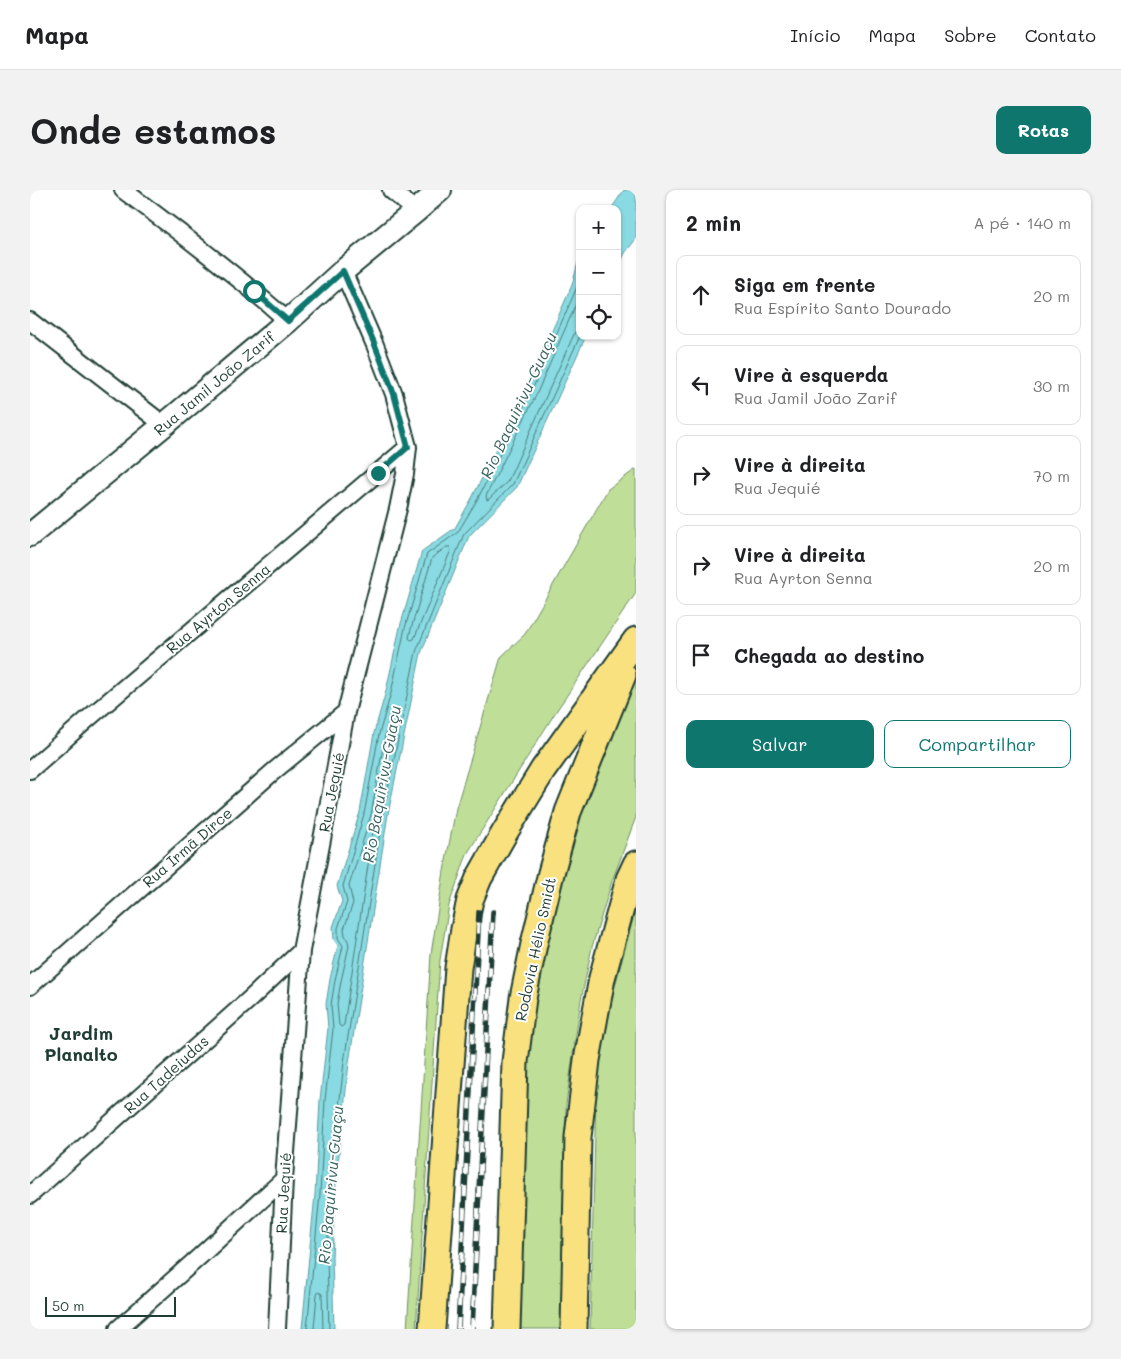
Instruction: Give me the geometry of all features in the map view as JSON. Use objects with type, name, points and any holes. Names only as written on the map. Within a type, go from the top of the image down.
[{"type":"main road","name":"Rua Jamil João Zarif","points":[[34,525],[164,425],[440,190]]},
{"type":"main road","points":[[432,1329],[458,968],[470,900],[484,870],[543,770],[636,640]]},
{"type":"main road","name":"Rodovia Hélio Smidt","points":[[507,1329],[516,1062],[522,998],[551,873],[568,812],[636,645]]},
{"type":"main road","points":[[574,1329],[578,1137],[587,1060],[602,978],[629,880],[636,864]]},
{"type":"street","points":[[124,190],[187,237],[288,321]]},
{"type":"street","points":[[391,190],[416,211]]},
{"type":"street","name":"Rua Jequié","points":[[277,1329],[284,1179],[301,952],[346,712],[398,510],[408,447],[394,394],[343,271]]},
{"type":"street","points":[[30,322],[164,425]]},
{"type":"street","name":"Rua Ayrton Senna","points":[[30,770],[408,447]]},
{"type":"street","name":"Rua Irmã Dirce","points":[[30,986],[274,771],[346,712]]},
{"type":"street","name":"Rua Tadeiudas","points":[[30,1195],[301,952]]},
{"type":"street","points":[[118,1329],[200,1257],[284,1179]]},
{"type":"green space","points":[[636,469],[636,593],[555,713],[467,854],[449,905],[440,960],[416,1329],[407,1329],[431,954],[456,808],[501,657],[525,634],[608,489]]},
{"type":"green space","points":[[636,677],[636,817],[612,881],[592,947],[581,1000],[566,1104],[562,1329],[520,1329],[523,1103],[526,1063],[544,943],[579,815]]},
{"type":"green space","points":[[636,908],[636,1329],[590,1329],[596,1093],[601,1038]]},
{"type":"water","points":[[624,190],[636,190],[636,239],[621,262],[621,205],[614,205]]},
{"type":"water","name":"Rio Baquirivu-Guaçu","points":[[576,270],[576,340],[584,340],[517,487],[469,536],[421,653],[388,814],[349,1063],[336,1181],[332,1257],[334,1329],[302,1329],[315,1194],[320,1100],[328,1028],[326,1004],[338,945],[334,940],[333,927],[342,901],[337,886],[360,812],[374,733],[386,691],[400,627],[422,551],[455,528],[472,498],[527,388],[572,285]]},
{"type":"railway","points":[[458,1329],[479,912]]},
{"type":"railway","points":[[472,1329],[493,912]]},
{"type":"district","name":"Jardim Planalto","points":[[81,1043]]},
{"type":"route","points":[[254,291],[288,321],[343,271],[394,394],[408,447],[378,473]]}]
